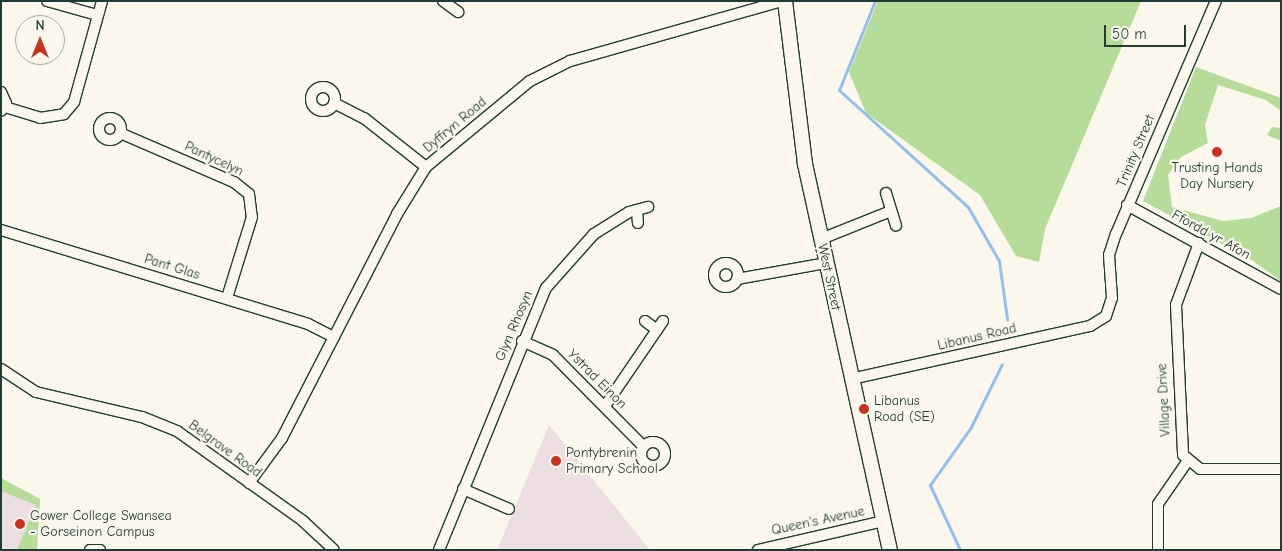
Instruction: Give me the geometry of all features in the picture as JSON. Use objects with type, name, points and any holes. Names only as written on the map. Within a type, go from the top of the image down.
[{"type":"main road","name":"West Street","points":[[784,1],[805,164],[890,550]]},
{"type":"street","points":[[47,1],[98,15]]},
{"type":"street","points":[[1,92],[3,109],[40,118],[64,114],[74,102],[102,1]]},
{"type":"street","points":[[443,1],[458,12]]},
{"type":"street","name":"Dyffryn Road","points":[[250,483],[282,438],[426,167],[530,81],[570,61],[784,1]]},
{"type":"street","name":"Trinity Street","points":[[1106,316],[1112,298],[1109,255],[1127,205],[1216,1]]},
{"type":"street","points":[[334,103],[364,118],[426,167]]},
{"type":"street","name":"Pantycelyn","points":[[120,133],[234,182],[249,194],[252,217],[227,298]]},
{"type":"street","points":[[886,193],[896,226]]},
{"type":"street","name":"Ffordd yr Afon","points":[[1127,205],[1281,289]]},
{"type":"street","name":"Glyn Rhosyn","points":[[439,550],[522,341],[542,296],[571,256],[608,224],[637,210],[648,207]]},
{"type":"street","points":[[637,210],[638,223]]},
{"type":"street","points":[[821,239],[891,210]]},
{"type":"street","name":"Pant Glas","points":[[1,230],[227,298],[334,337]]},
{"type":"street","name":"Village Drive","points":[[1188,462],[1181,447],[1176,305],[1199,243]]},
{"type":"street","points":[[737,279],[826,263]]},
{"type":"street","name":"Libanus Road","points":[[851,379],[1090,326],[1106,316]]},
{"type":"street","points":[[605,406],[663,320]]},
{"type":"street","points":[[644,321],[657,330]]},
{"type":"street","name":"Ystrad Einon","points":[[522,341],[553,355],[644,447]]},
{"type":"street","name":"Belgrave Road","points":[[1,369],[36,392],[142,417],[176,431],[250,483],[334,550]]},
{"type":"street","points":[[1158,550],[1158,504],[1188,462],[1208,470],[1281,470]]},
{"type":"street","points":[[464,489],[509,509]]},
{"type":"street","name":"Queen's Avenue","points":[[758,550],[884,521]]},
{"type":"street","points":[[90,550],[100,550]]},
{"type":"shaded area","name":"Pontybrenin Primary School","points":[[549,425],[650,550],[497,550]]},
{"type":"shaded area","name":"Gower College Swansea - Gorseinon Campus","points":[[1,478],[40,499],[37,550],[1,550]]},
{"type":"green space","points":[[878,1],[1141,1],[1045,229],[1039,262],[1016,256],[980,195],[866,113],[849,72]]},
{"type":"green space","points":[[1196,67],[1281,98],[1281,111],[1266,100],[1218,85],[1205,125],[1208,143],[1181,157],[1168,175],[1172,207],[1223,221],[1251,218],[1281,206],[1281,281],[1250,259],[1143,201]]},
{"type":"green space","points":[[1272,127],[1281,128],[1281,141],[1267,135]]},
{"type":"green space","points":[[1,478],[40,499],[37,550],[17,550],[36,505],[1,491]]},
{"type":"waterway","points":[[875,1],[839,90],[968,207],[999,261],[1007,319]]},
{"type":"waterway","points":[[960,550],[930,485],[971,427],[1002,364]]},
{"type":"place","name":"Trusting Hands Day Nursery","points":[[1217,152]]},
{"type":"place","name":"Libanus Road (SE)","points":[[864,409]]},
{"type":"place","name":"Pontybrenin Primary School","points":[[556,461]]},
{"type":"place","name":"Gower College Swansea - Gorseinon Campus","points":[[20,524]]}]
